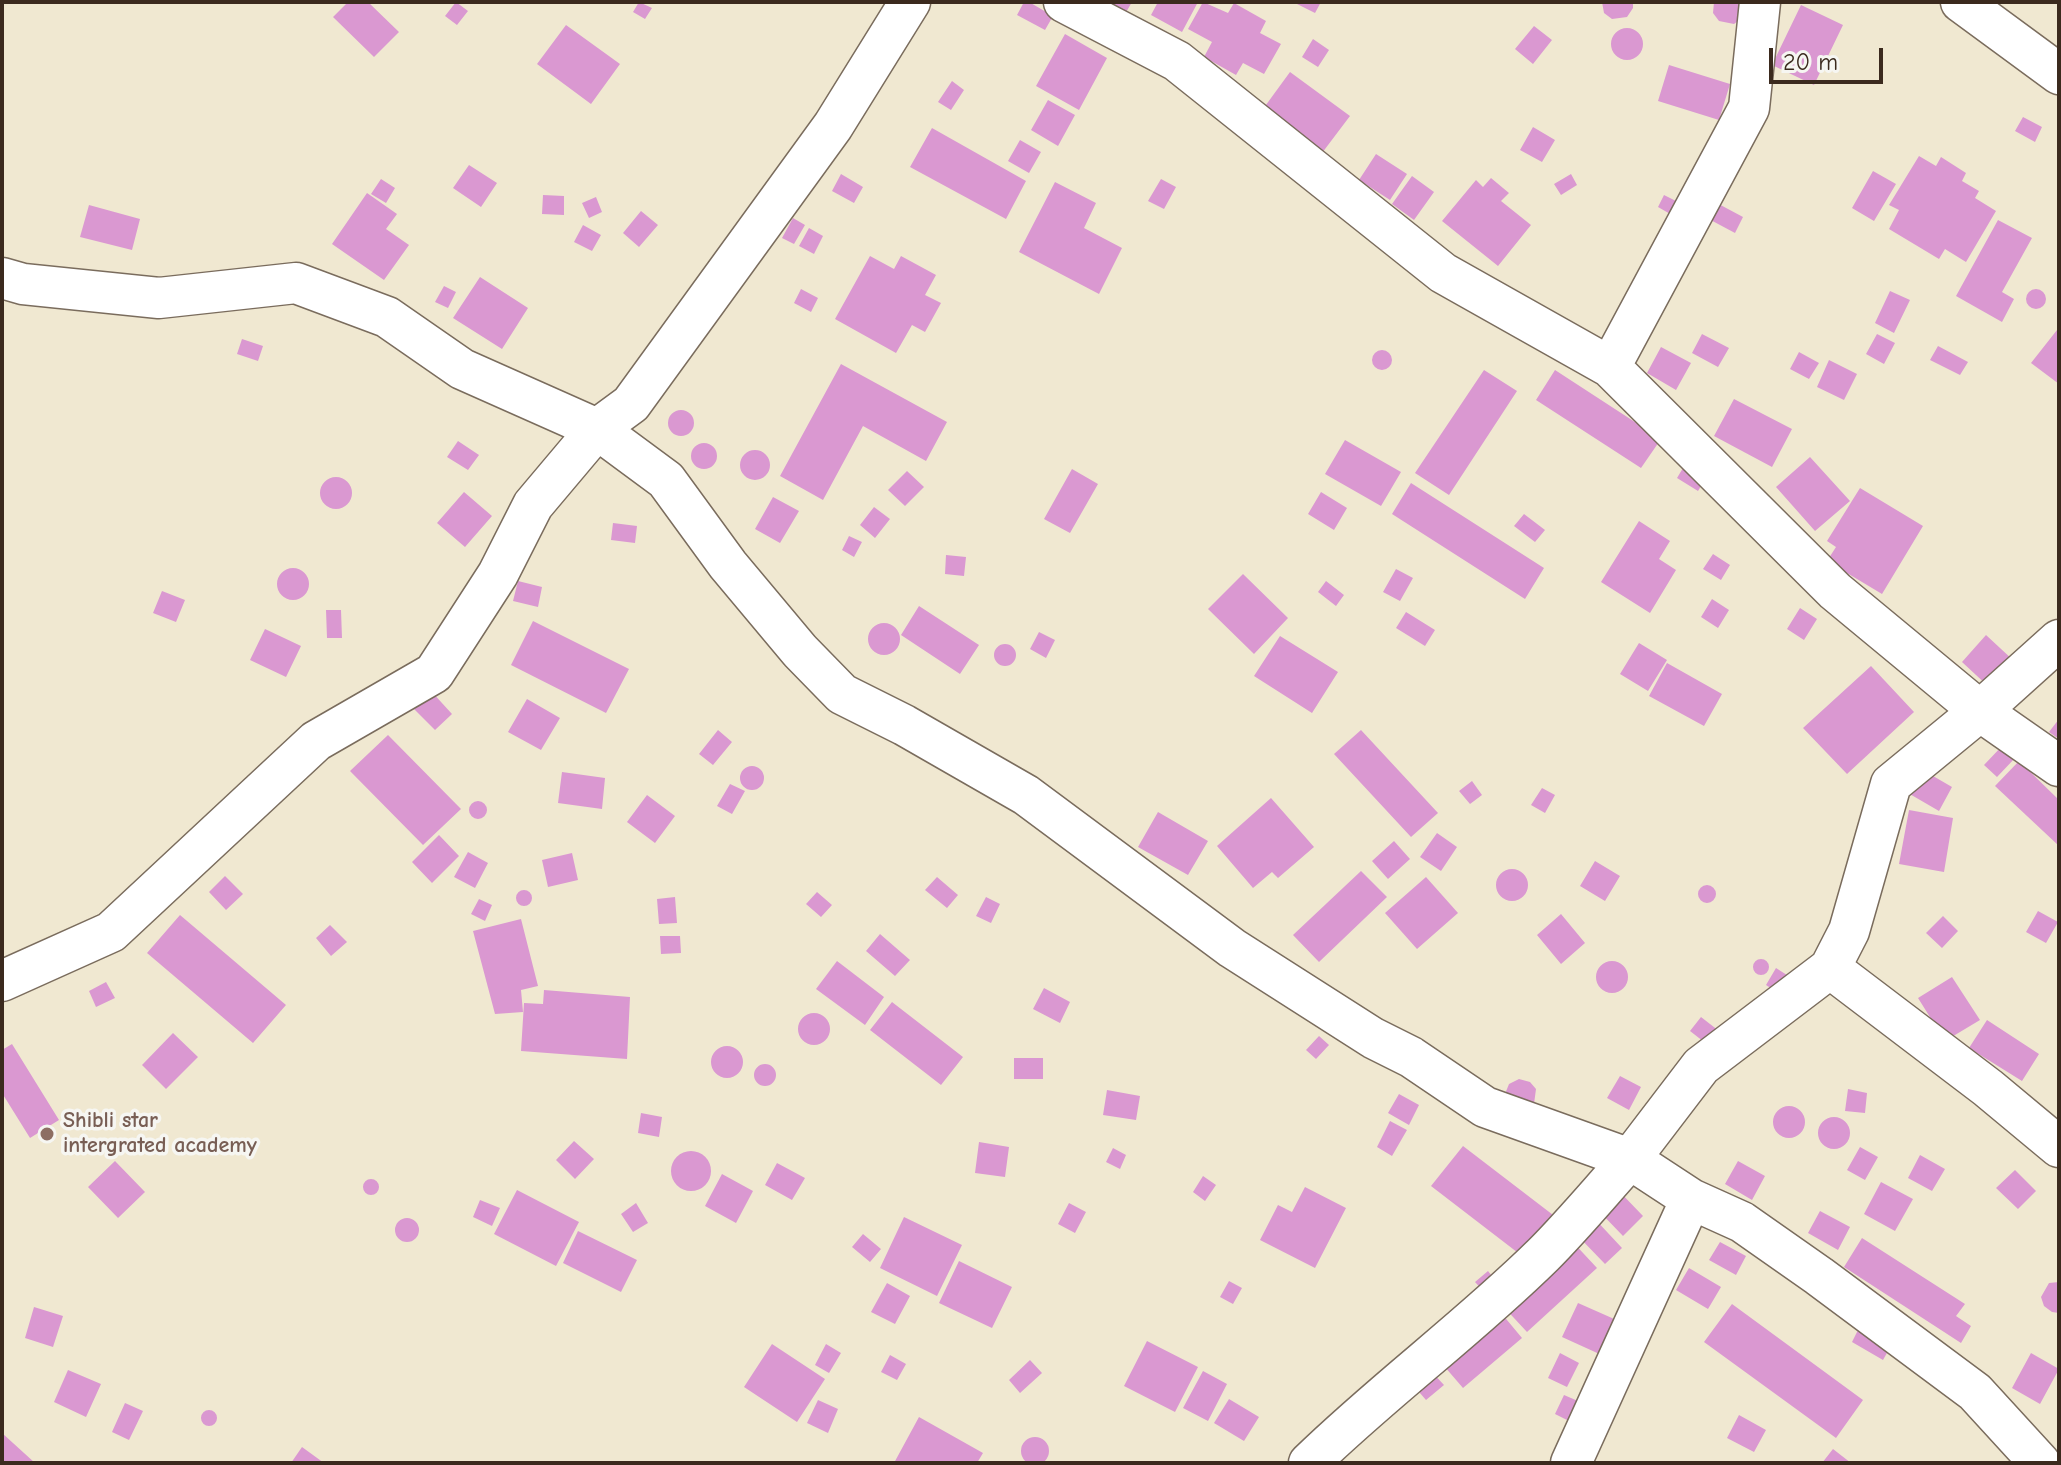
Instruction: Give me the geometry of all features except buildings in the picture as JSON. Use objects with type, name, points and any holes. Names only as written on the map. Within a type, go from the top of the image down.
[{"type":"street","points":[[2,981],[111,932],[316,741],[434,673],[498,574],[533,505],[597,429],[631,404],[649,380],[833,126],[910,2]]},
{"type":"street","points":[[1064,2],[1177,61],[1443,273],[1610,367],[1835,591],[1980,711],[2059,766]]},
{"type":"street","points":[[1610,367],[1749,108],[1758,46],[1760,2]]},
{"type":"street","points":[[1961,2],[2059,74]]},
{"type":"street","points":[[2,278],[23,284],[159,298],[296,283],[387,317],[462,369],[597,429],[666,480],[738,577],[800,651],[842,694],[904,725],[1026,795],[1232,948],[1373,1038],[1411,1057],[1485,1107],[1630,1159],[1691,1199],[1742,1222],[1975,1392],[2040,1463]]},
{"type":"street","points":[[1309,1463],[1357,1417],[1449,1341],[1544,1254],[1630,1159],[1701,1066],[1830,968],[1849,931],[1891,784],[1980,711],[2059,640]]},
{"type":"street","points":[[1830,968],[1988,1088],[2059,1147]]},
{"type":"street","points":[[1571,1463],[1691,1199]]},
{"type":"place","name":"Shibli star intergrated academy","points":[[47,1134]]}]
